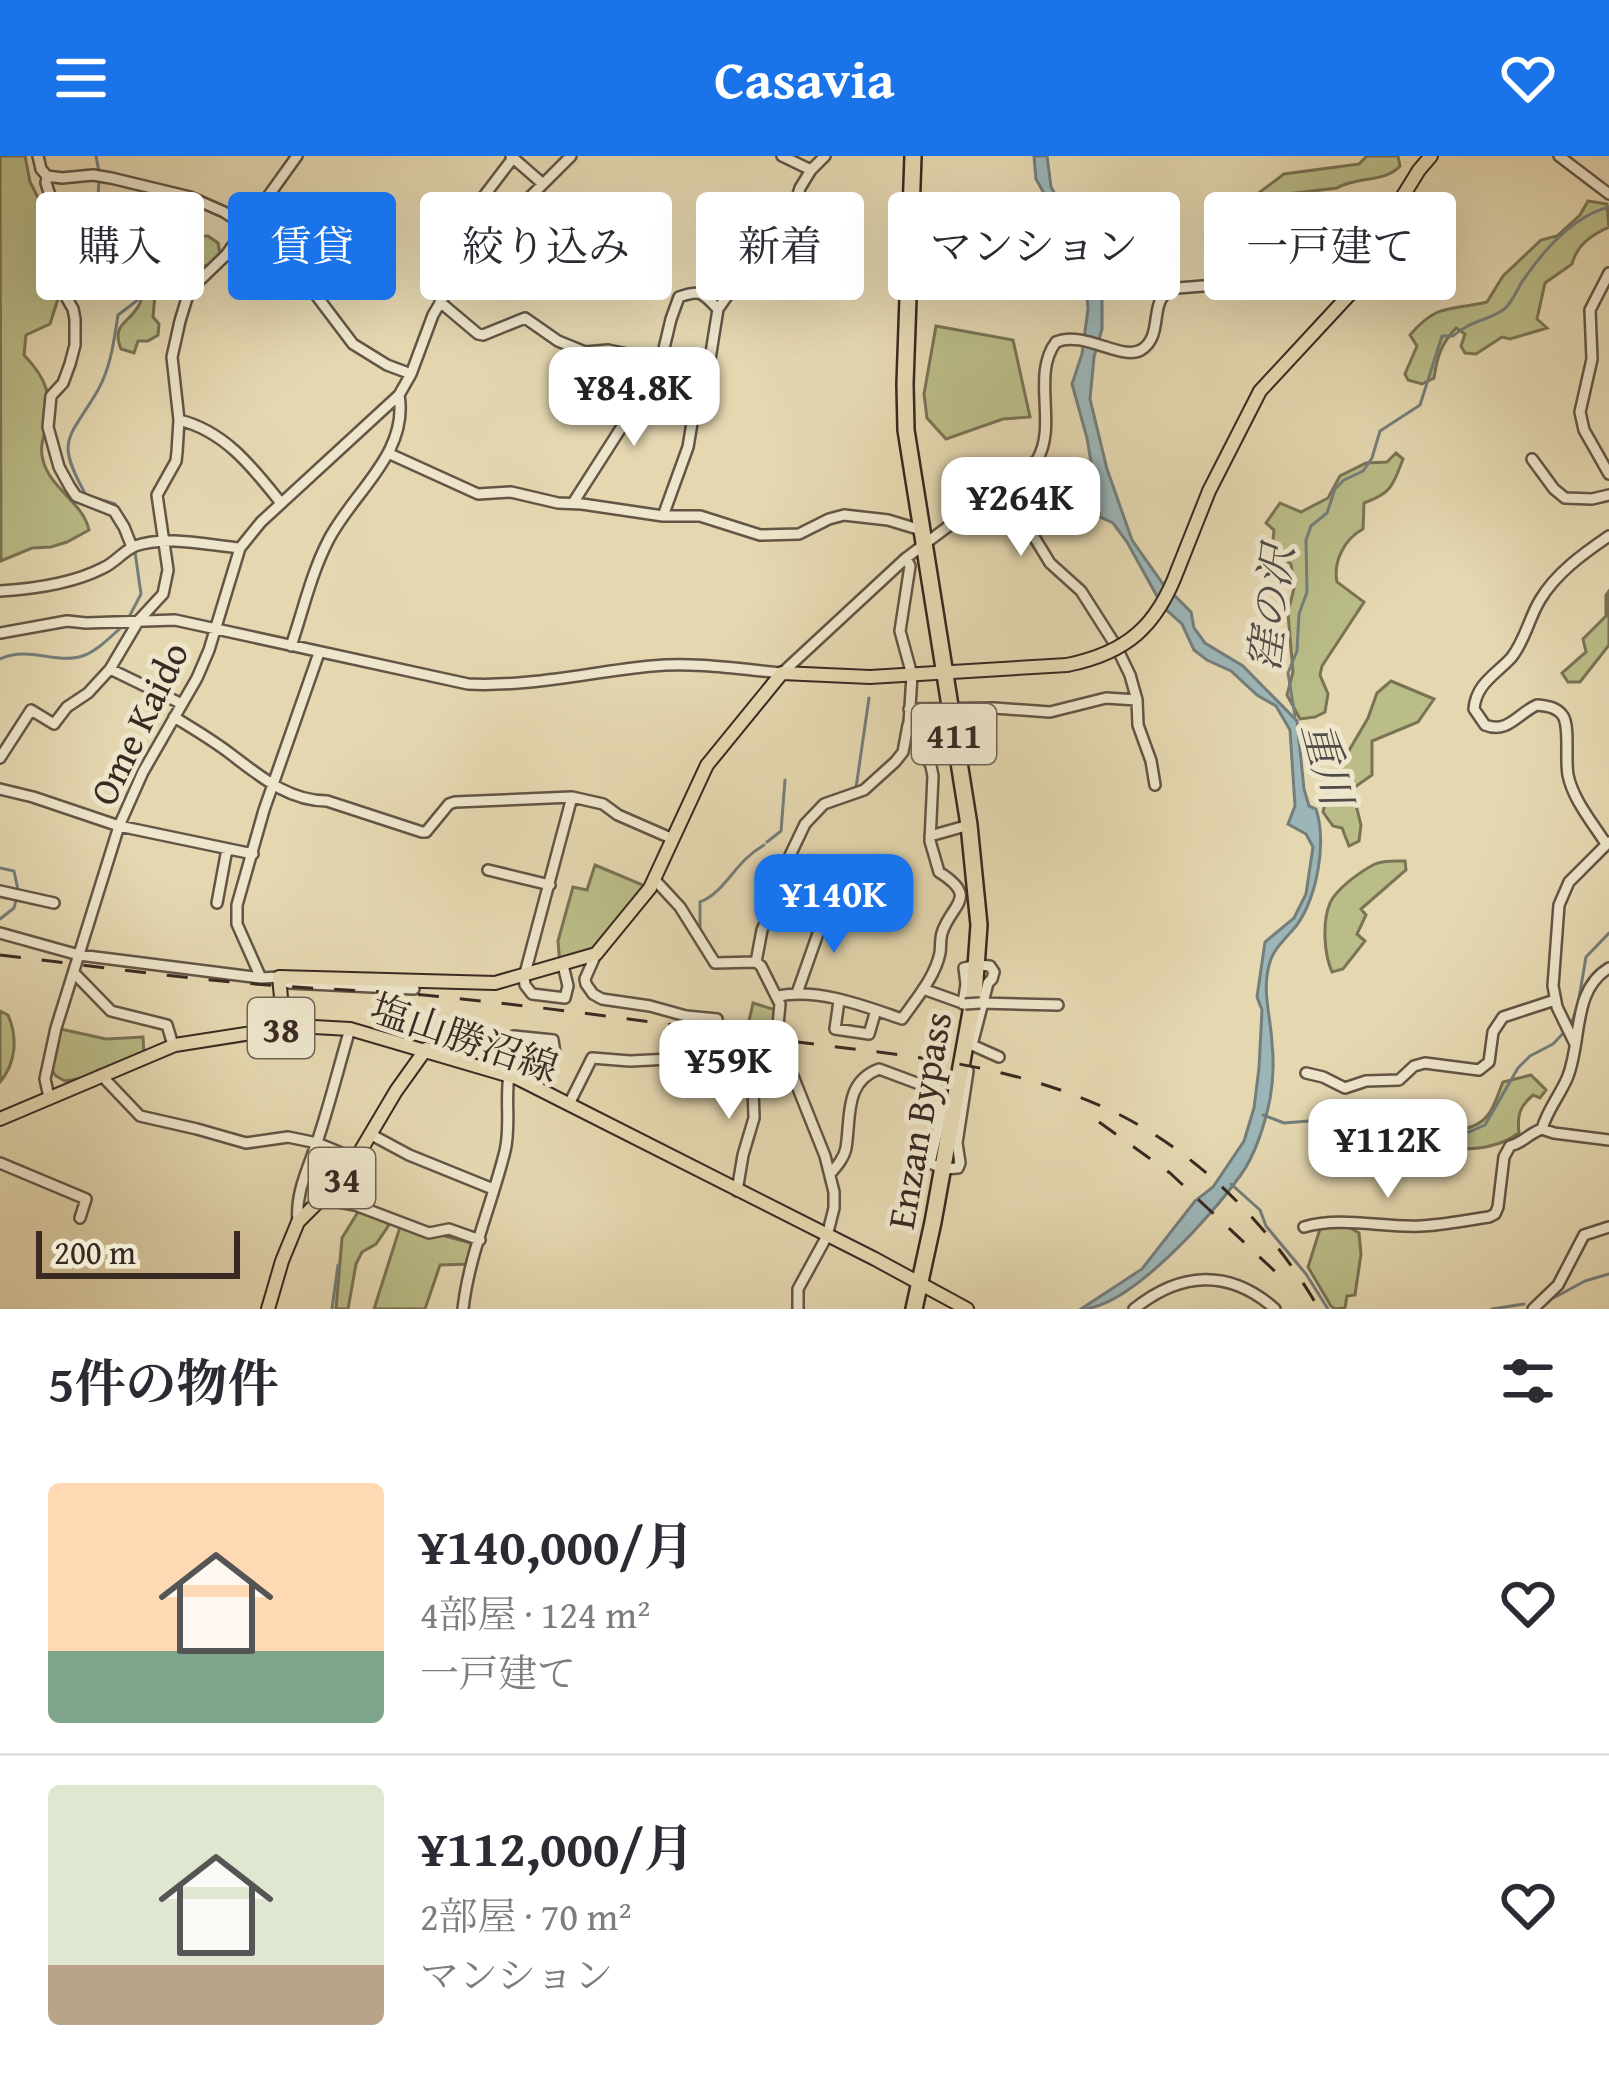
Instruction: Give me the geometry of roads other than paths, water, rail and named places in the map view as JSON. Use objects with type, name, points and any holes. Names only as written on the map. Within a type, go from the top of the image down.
[{"type":"highway","name":"Enzan Bypass","points":[[913,156],[906,430],[969,825],[978,964],[914,1309]]},
{"type":"main road","points":[[1406,192],[1431,156]]},
{"type":"main road","points":[[284,1028],[283,977],[495,983],[596,954],[655,880],[706,765],[782,673],[912,676],[1067,665],[1106,655],[1133,638],[1160,610],[1208,491],[1260,391],[1344,300]]},
{"type":"main road","name":"塩山勝沼線","points":[[49,1097],[173,1045],[284,1028],[350,1029],[510,1075],[967,1309]]},
{"type":"main road","name":"34","points":[[268,1309],[298,1222],[348,1172],[426,1049]]},
{"type":"main road","name":"38","points":[[0,1119],[49,1097]]},
{"type":"street","points":[[38,156],[47,176],[111,178],[190,197],[228,215]]},
{"type":"street","points":[[272,192],[297,156]]},
{"type":"street","name":"Ome Kaido","points":[[535,192],[571,156]]},
{"type":"street","points":[[782,156],[811,170]]},
{"type":"street","points":[[663,516],[688,447],[718,309],[754,257],[790,220],[800,188],[825,156]]},
{"type":"street","points":[[1559,156],[1608,192]]},
{"type":"street","points":[[486,192],[512,157],[543,184]]},
{"type":"street","points":[[47,176],[59,223],[49,267],[75,319],[75,345],[63,383],[51,397],[48,427],[58,467],[76,496],[114,511],[135,546]]},
{"type":"street","points":[[0,758],[31,710],[54,724],[67,707],[88,693],[163,594],[168,570],[157,495],[176,461],[179,420],[172,357],[188,298],[228,252]]},
{"type":"street","points":[[1609,273],[1590,310],[1592,359],[1580,412],[1583,430],[1609,474]]},
{"type":"street","points":[[0,633],[67,621],[175,620],[468,684],[507,686],[658,666],[782,673],[906,558],[922,537],[997,491],[1036,460],[1045,447],[1046,360],[1060,340],[1140,350],[1151,338],[1162,296],[1169,290],[1204,287]]},
{"type":"street","points":[[573,503],[662,373],[661,361],[680,297],[701,292],[718,309]]},
{"type":"street","points":[[320,300],[353,344],[411,374]]},
{"type":"street","points":[[440,302],[478,334],[525,318],[558,341],[585,352],[608,350],[661,361]]},
{"type":"street","name":"Ome Kaido","points":[[49,1097],[47,1063],[119,826],[143,772],[197,678],[240,548],[281,503],[399,395],[440,302]]},
{"type":"street","points":[[291,646],[328,539],[390,454],[400,420],[399,395]]},
{"type":"street","points":[[179,420],[200,426],[245,459],[281,503]]},
{"type":"street","points":[[390,454],[478,494],[511,492],[557,503],[700,516],[769,535],[799,534],[844,515],[888,520],[922,537]]},
{"type":"street","points":[[1532,459],[1564,498],[1609,495]]},
{"type":"street","points":[[997,491],[1050,563],[1081,591],[1116,646],[1130,675],[1155,785]]},
{"type":"street","points":[[1575,1044],[1555,1000],[1558,905],[1576,873],[1608,843],[1574,792],[1565,754],[1566,724],[1560,712],[1537,705],[1508,727],[1491,728],[1480,721],[1474,702],[1484,682],[1518,647],[1546,591],[1609,536]]},
{"type":"street","points":[[0,591],[58,583],[104,568],[135,546],[163,541],[240,548]]},
{"type":"street","points":[[775,1057],[778,996],[756,962],[784,868],[805,824],[824,804],[864,790],[903,752],[912,676],[900,631],[910,566],[906,558]]},
{"type":"street","points":[[261,978],[238,924],[238,905],[264,811],[319,653]]},
{"type":"street","points":[[110,669],[182,704]]},
{"type":"street","points":[[909,709],[1051,712],[1106,698],[1137,700]]},
{"type":"street","points":[[175,717],[274,786],[422,832],[455,802],[572,797],[603,804],[673,839]]},
{"type":"street","points":[[778,996],[818,994],[902,1019],[940,955],[942,934],[960,901],[955,882],[938,872],[930,836],[933,776],[909,723]]},
{"type":"street","points":[[0,789],[119,826],[253,854]]},
{"type":"street","points":[[563,965],[568,986],[565,998],[532,994],[525,986],[572,797]]},
{"type":"street","points":[[930,836],[969,825]]},
{"type":"street","points":[[217,903],[227,849]]},
{"type":"street","points":[[488,870],[550,885]]},
{"type":"street","points":[[655,880],[680,907],[715,963],[756,962]]},
{"type":"street","points":[[0,891],[54,903]]},
{"type":"street","points":[[796,993],[828,905]]},
{"type":"street","points":[[1,933],[79,955],[283,977],[289,983],[414,989]]},
{"type":"street","points":[[596,954],[585,979],[593,994],[602,999],[717,1019]]},
{"type":"street","points":[[830,1174],[846,1150],[855,1090],[863,1076],[879,1069],[942,1092],[945,1100],[930,1160],[943,1169],[960,1166],[957,1142],[981,1003],[994,971],[989,966],[964,968],[964,1004]]},
{"type":"street","points":[[1542,1129],[1574,1060],[1587,992],[1609,968]]},
{"type":"street","points":[[74,973],[112,1011],[167,1025],[173,1045]]},
{"type":"street","points":[[923,989],[964,1004],[1058,1005]]},
{"type":"street","points":[[1306,1073],[1345,1088],[1366,1081],[1399,1080],[1414,1066],[1425,1064],[1479,1070],[1489,1062],[1493,1032],[1503,1017],[1555,1000]]},
{"type":"street","points":[[839,1001],[835,1029],[869,1034],[876,1010]]},
{"type":"street","points":[[298,1222],[297,1207],[350,1029]]},
{"type":"street","points":[[463,1309],[508,1138],[510,1075],[514,1036],[553,1040],[555,1053],[510,1075]]},
{"type":"street","points":[[972,1045],[999,1057]]},
{"type":"street","points":[[737,1191],[754,1118],[752,1054]]},
{"type":"street","points":[[568,1104],[592,1058],[630,1061],[752,1054],[782,1060],[793,1076],[830,1174],[833,1208],[827,1236],[798,1289],[798,1309]]},
{"type":"street","points":[[101,1075],[140,1116],[246,1143],[287,1136],[356,1159]]},
{"type":"street","points":[[1304,1228],[1374,1223],[1421,1226],[1489,1216],[1498,1207],[1504,1157],[1510,1146],[1542,1129],[1609,1141]]},
{"type":"street","points":[[370,1134],[493,1190]]},
{"type":"street","points":[[0,1163],[86,1199],[80,1218]]},
{"type":"street","points":[[321,1199],[355,1205],[429,1233],[448,1229],[480,1240]]},
{"type":"street","points":[[1533,1309],[1558,1286],[1583,1235],[1609,1227]]},
{"type":"street","points":[[1134,1309],[1168,1286],[1204,1280],[1240,1286],[1276,1309]]},
{"type":"water","points":[[1034,156],[1047,156],[1054,192],[1043,192],[1036,179]]},
{"type":"water","points":[[1087,300],[1102,300],[1090,399],[1107,469],[1132,540],[1163,584],[1191,612],[1194,628],[1205,643],[1243,666],[1297,721],[1304,789],[1309,806],[1316,809],[1320,837],[1310,899],[1267,972],[1272,1086],[1250,1159],[1210,1213],[1168,1257],[1122,1294],[1081,1309],[1142,1269],[1195,1201],[1213,1187],[1244,1141],[1259,1068],[1262,1010],[1257,997],[1265,942],[1294,918],[1306,894],[1313,847],[1306,834],[1288,824],[1295,806],[1290,730],[1276,706],[1194,650],[1182,624],[1163,607],[1127,542],[1113,523],[1100,517],[1072,384]]},
{"type":"waterway","points":[[96,156],[99,172]]},
{"type":"waterway","points":[[99,181],[97,211],[143,296],[118,315],[106,372],[73,430],[68,450],[86,495],[115,504],[118,510]]},
{"type":"waterway","name":"窪の沢","points":[[1295,716],[1288,673],[1297,651],[1299,614],[1307,592],[1306,540],[1311,526],[1327,513],[1335,489],[1363,471],[1380,431],[1420,405],[1442,336],[1453,336],[1503,310],[1561,236],[1609,207]]},
{"type":"waterway","points":[[129,617],[141,594],[135,552]]},
{"type":"waterway","points":[[0,659],[22,654],[75,658],[101,646],[124,625]]},
{"type":"waterway","points":[[856,788],[869,698]]},
{"type":"waterway","points":[[767,842],[781,831],[785,780]]},
{"type":"waterway","points":[[704,938],[700,902],[764,845]]},
{"type":"waterway","points":[[0,868],[14,871],[18,890]]},
{"type":"waterway","points":[[0,919],[14,908],[16,900]]},
{"type":"waterway","points":[[1263,1115],[1284,1123],[1356,1121],[1394,1130],[1469,1132],[1485,1125],[1518,1068],[1571,1025],[1586,957],[1609,933]]},
{"type":"waterway","points":[[1231,1184],[1260,1210],[1266,1226],[1328,1309]]},
{"type":"waterway","points":[[332,1309],[338,1265]]},
{"type":"waterway","points":[[1546,1302],[1609,1274]]},
{"type":"waterway","points":[[1492,1309],[1524,1304]]},
{"type":"railway","points":[[0,955],[210,980],[526,1006],[905,1056],[1029,1080],[1112,1111],[1203,1170],[1256,1221],[1319,1309]]},
{"type":"railway","points":[[1099,1122],[1170,1173],[1281,1277]]},
{"type":"water label","name":"重川","points":[[1328,763]]}]
